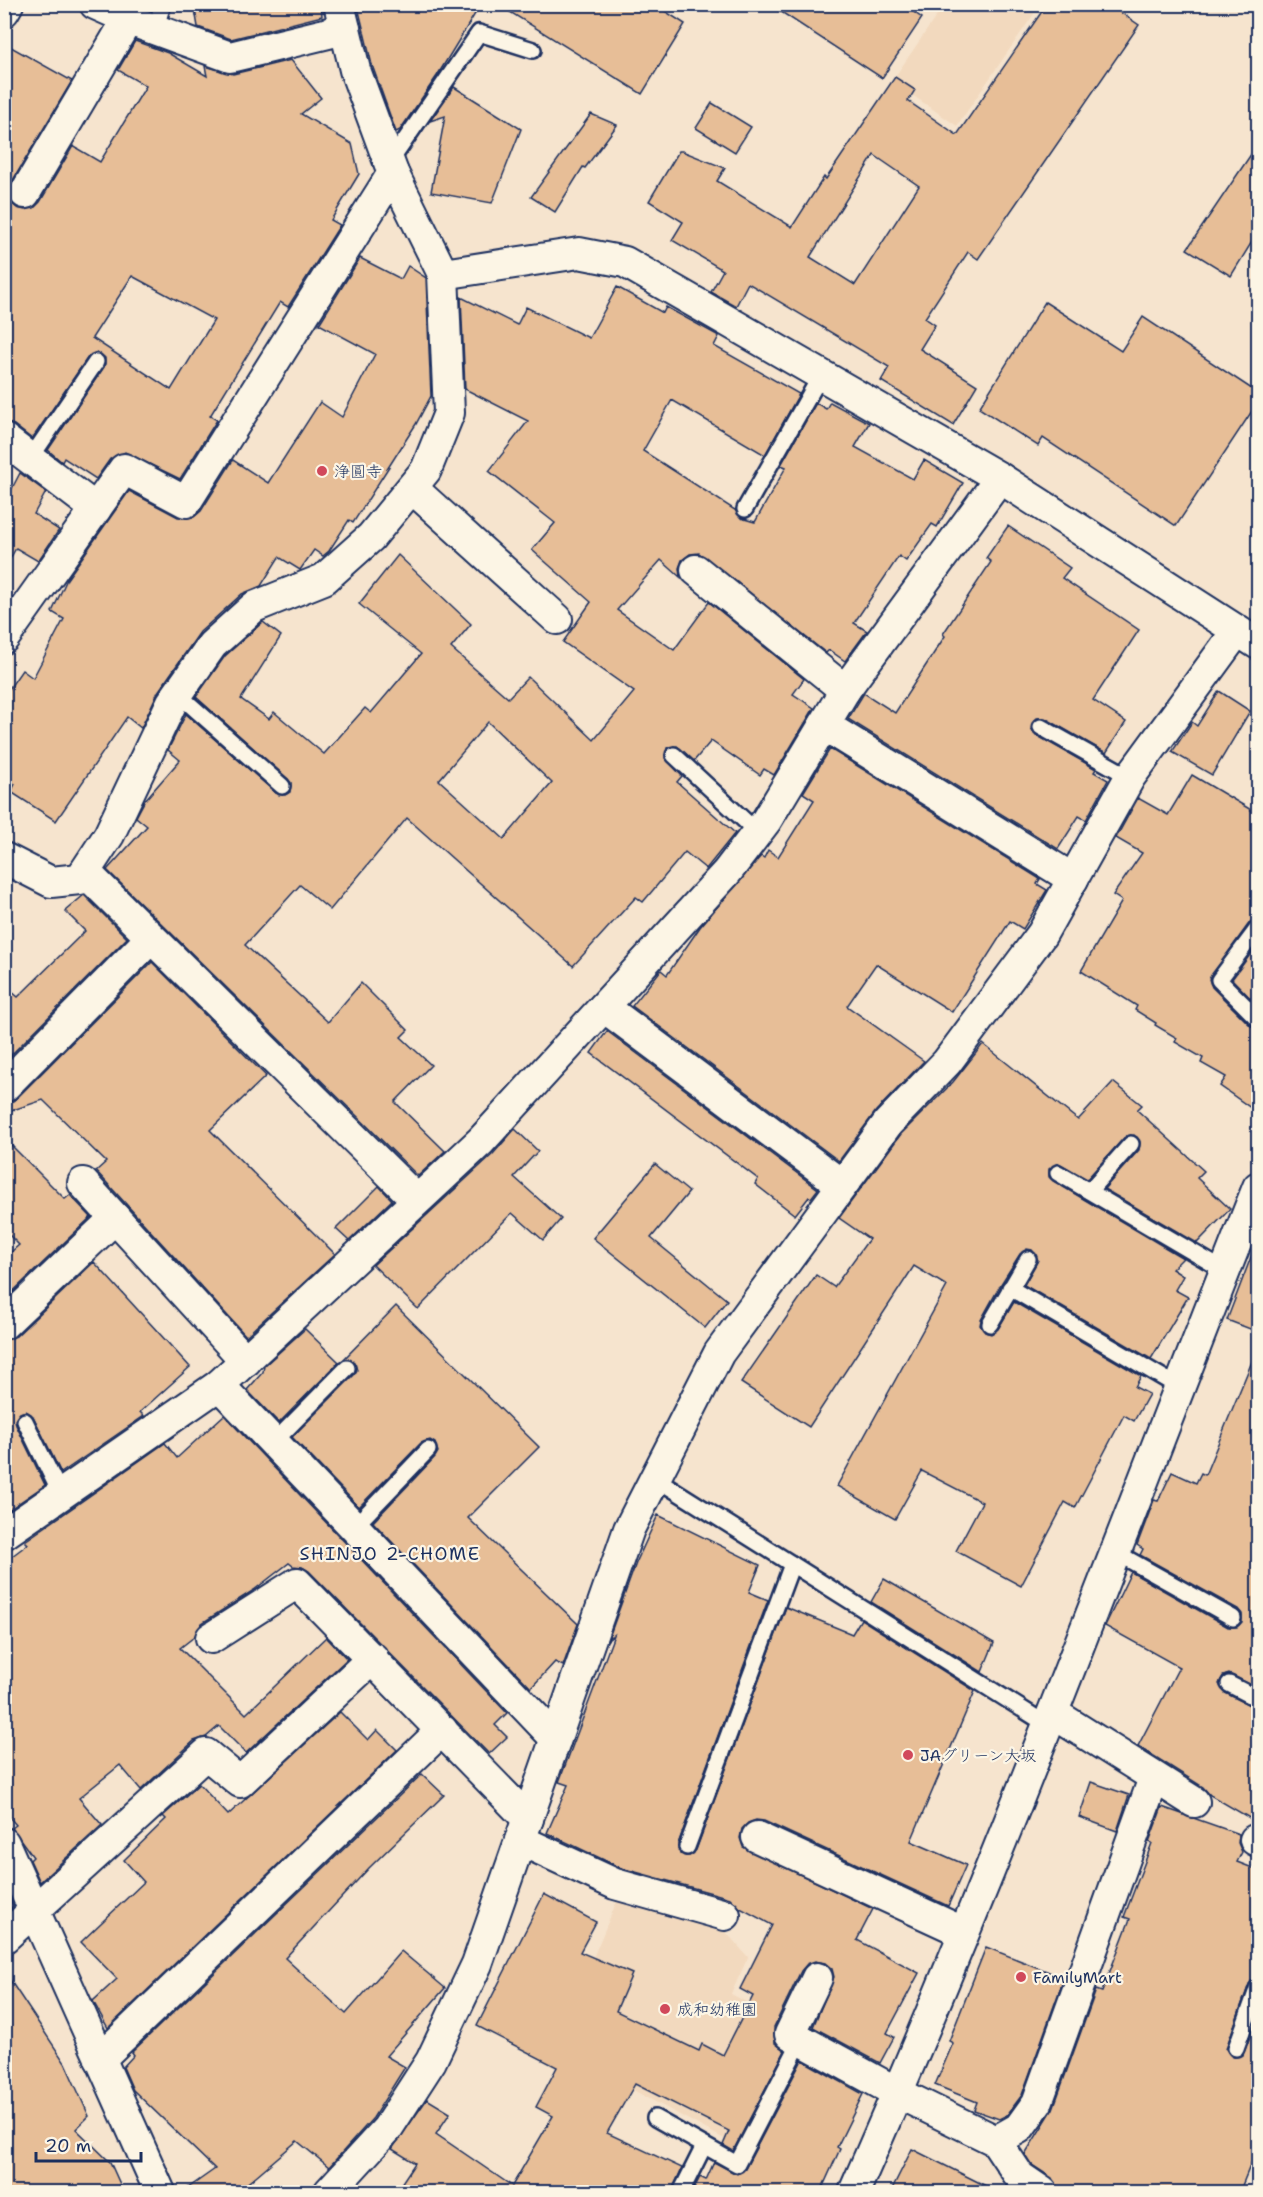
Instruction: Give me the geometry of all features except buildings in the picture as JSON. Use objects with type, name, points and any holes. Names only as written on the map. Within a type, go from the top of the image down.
[{"type":"street","points":[[4,11],[8,4]]},
{"type":"street","points":[[4,858],[51,882],[80,879],[109,835],[178,694],[212,645],[254,607],[324,579],[371,537],[426,470],[449,413],[443,274],[391,167],[355,70],[342,17],[230,57],[149,18],[95,4]]},
{"type":"street","points":[[25,193],[149,18]]},
{"type":"street","points":[[10,619],[124,469],[186,502],[391,167]]},
{"type":"street","points":[[329,2193],[387,2129],[431,2061],[477,1964],[629,1529],[719,1353],[888,1123],[947,1062],[1042,934],[1130,777],[1253,639],[1000,478],[625,262],[579,253],[443,274]]},
{"type":"street","points":[[4,439],[96,508]]},
{"type":"street","points":[[4,1534],[219,1385],[481,1141],[727,872],[757,832],[845,690],[1000,478]]},
{"type":"street","points":[[412,488],[557,619]]},
{"type":"street","points":[[696,570],[845,690]]},
{"type":"street","points":[[824,725],[1072,879]]},
{"type":"street","points":[[85,872],[417,1200]]},
{"type":"street","points":[[4,1087],[152,938]]},
{"type":"street","points":[[604,1007],[842,1185]]},
{"type":"street","points":[[83,1183],[246,1361]]},
{"type":"street","points":[[854,2193],[898,2093],[1049,1718],[1258,1187]]},
{"type":"street","points":[[4,1324],[115,1218]]},
{"type":"street","points":[[219,1385],[556,1738]]},
{"type":"street","points":[[211,1638],[297,1583],[442,1730],[524,1829],[615,1884],[725,1915]]},
{"type":"street","points":[[4,1938],[206,1754],[240,1782],[373,1658]]},
{"type":"street","points":[[1049,1718],[1194,1802]]},
{"type":"street","points":[[100,2059],[442,1730]]},
{"type":"street","points":[[996,2141],[1019,2128],[1037,2103],[1154,1778]]},
{"type":"street","points":[[757,1837],[963,1932]]},
{"type":"street","points":[[4,1843],[160,2193]]},
{"type":"street","points":[[817,1978],[790,2034],[898,2093],[996,2141],[1020,2177],[1032,2189]]},
{"type":"lane","points":[[391,167],[478,33],[532,50]]},
{"type":"lane","points":[[30,459],[96,362]]},
{"type":"lane","points":[[745,509],[821,375]]},
{"type":"lane","points":[[178,694],[282,786]]},
{"type":"lane","points":[[1041,727],[1130,777]]},
{"type":"lane","points":[[674,754],[757,832]]},
{"type":"lane","points":[[1258,928],[1219,980],[1258,1019]]},
{"type":"lane","points":[[1089,1191],[1131,1144]]},
{"type":"lane","points":[[1058,1173],[1225,1271]]},
{"type":"lane","points":[[990,1324],[1028,1258]]},
{"type":"lane","points":[[1010,1288],[1179,1387]]},
{"type":"lane","points":[[273,1443],[347,1368]]},
{"type":"lane","points":[[25,1421],[61,1495]]},
{"type":"lane","points":[[354,1527],[428,1450]]},
{"type":"lane","points":[[655,1478],[792,1564],[1049,1718]]},
{"type":"lane","points":[[1115,1552],[1233,1618]]},
{"type":"lane","points":[[687,1847],[792,1564]]},
{"type":"lane","points":[[1229,1684],[1258,1699]]},
{"type":"lane","points":[[1236,2048],[1258,1987]]},
{"type":"lane","points":[[655,2118],[737,2164],[801,2040]]},
{"type":"lane","points":[[681,2193],[704,2146]]},
{"type":"shaded area","points":[[944,5],[1040,5],[957,126],[892,81]]},
{"type":"shaded area","name":"成和幼稚園","points":[[619,1896],[717,1922],[748,1957],[731,1994],[787,2023],[728,2141],[555,2048]]},
{"type":"place","name":"浄圓寺","points":[[322,471]]},
{"type":"place","name":"JAグリーン大坂","points":[[908,1755]]},
{"type":"place","name":"FamilyMart","points":[[1021,1977]]},
{"type":"place","name":"成和幼稚園","points":[[665,2009]]},
{"type":"district","name":"SHINJO 2-CHOME","points":[[390,1554]]}]
